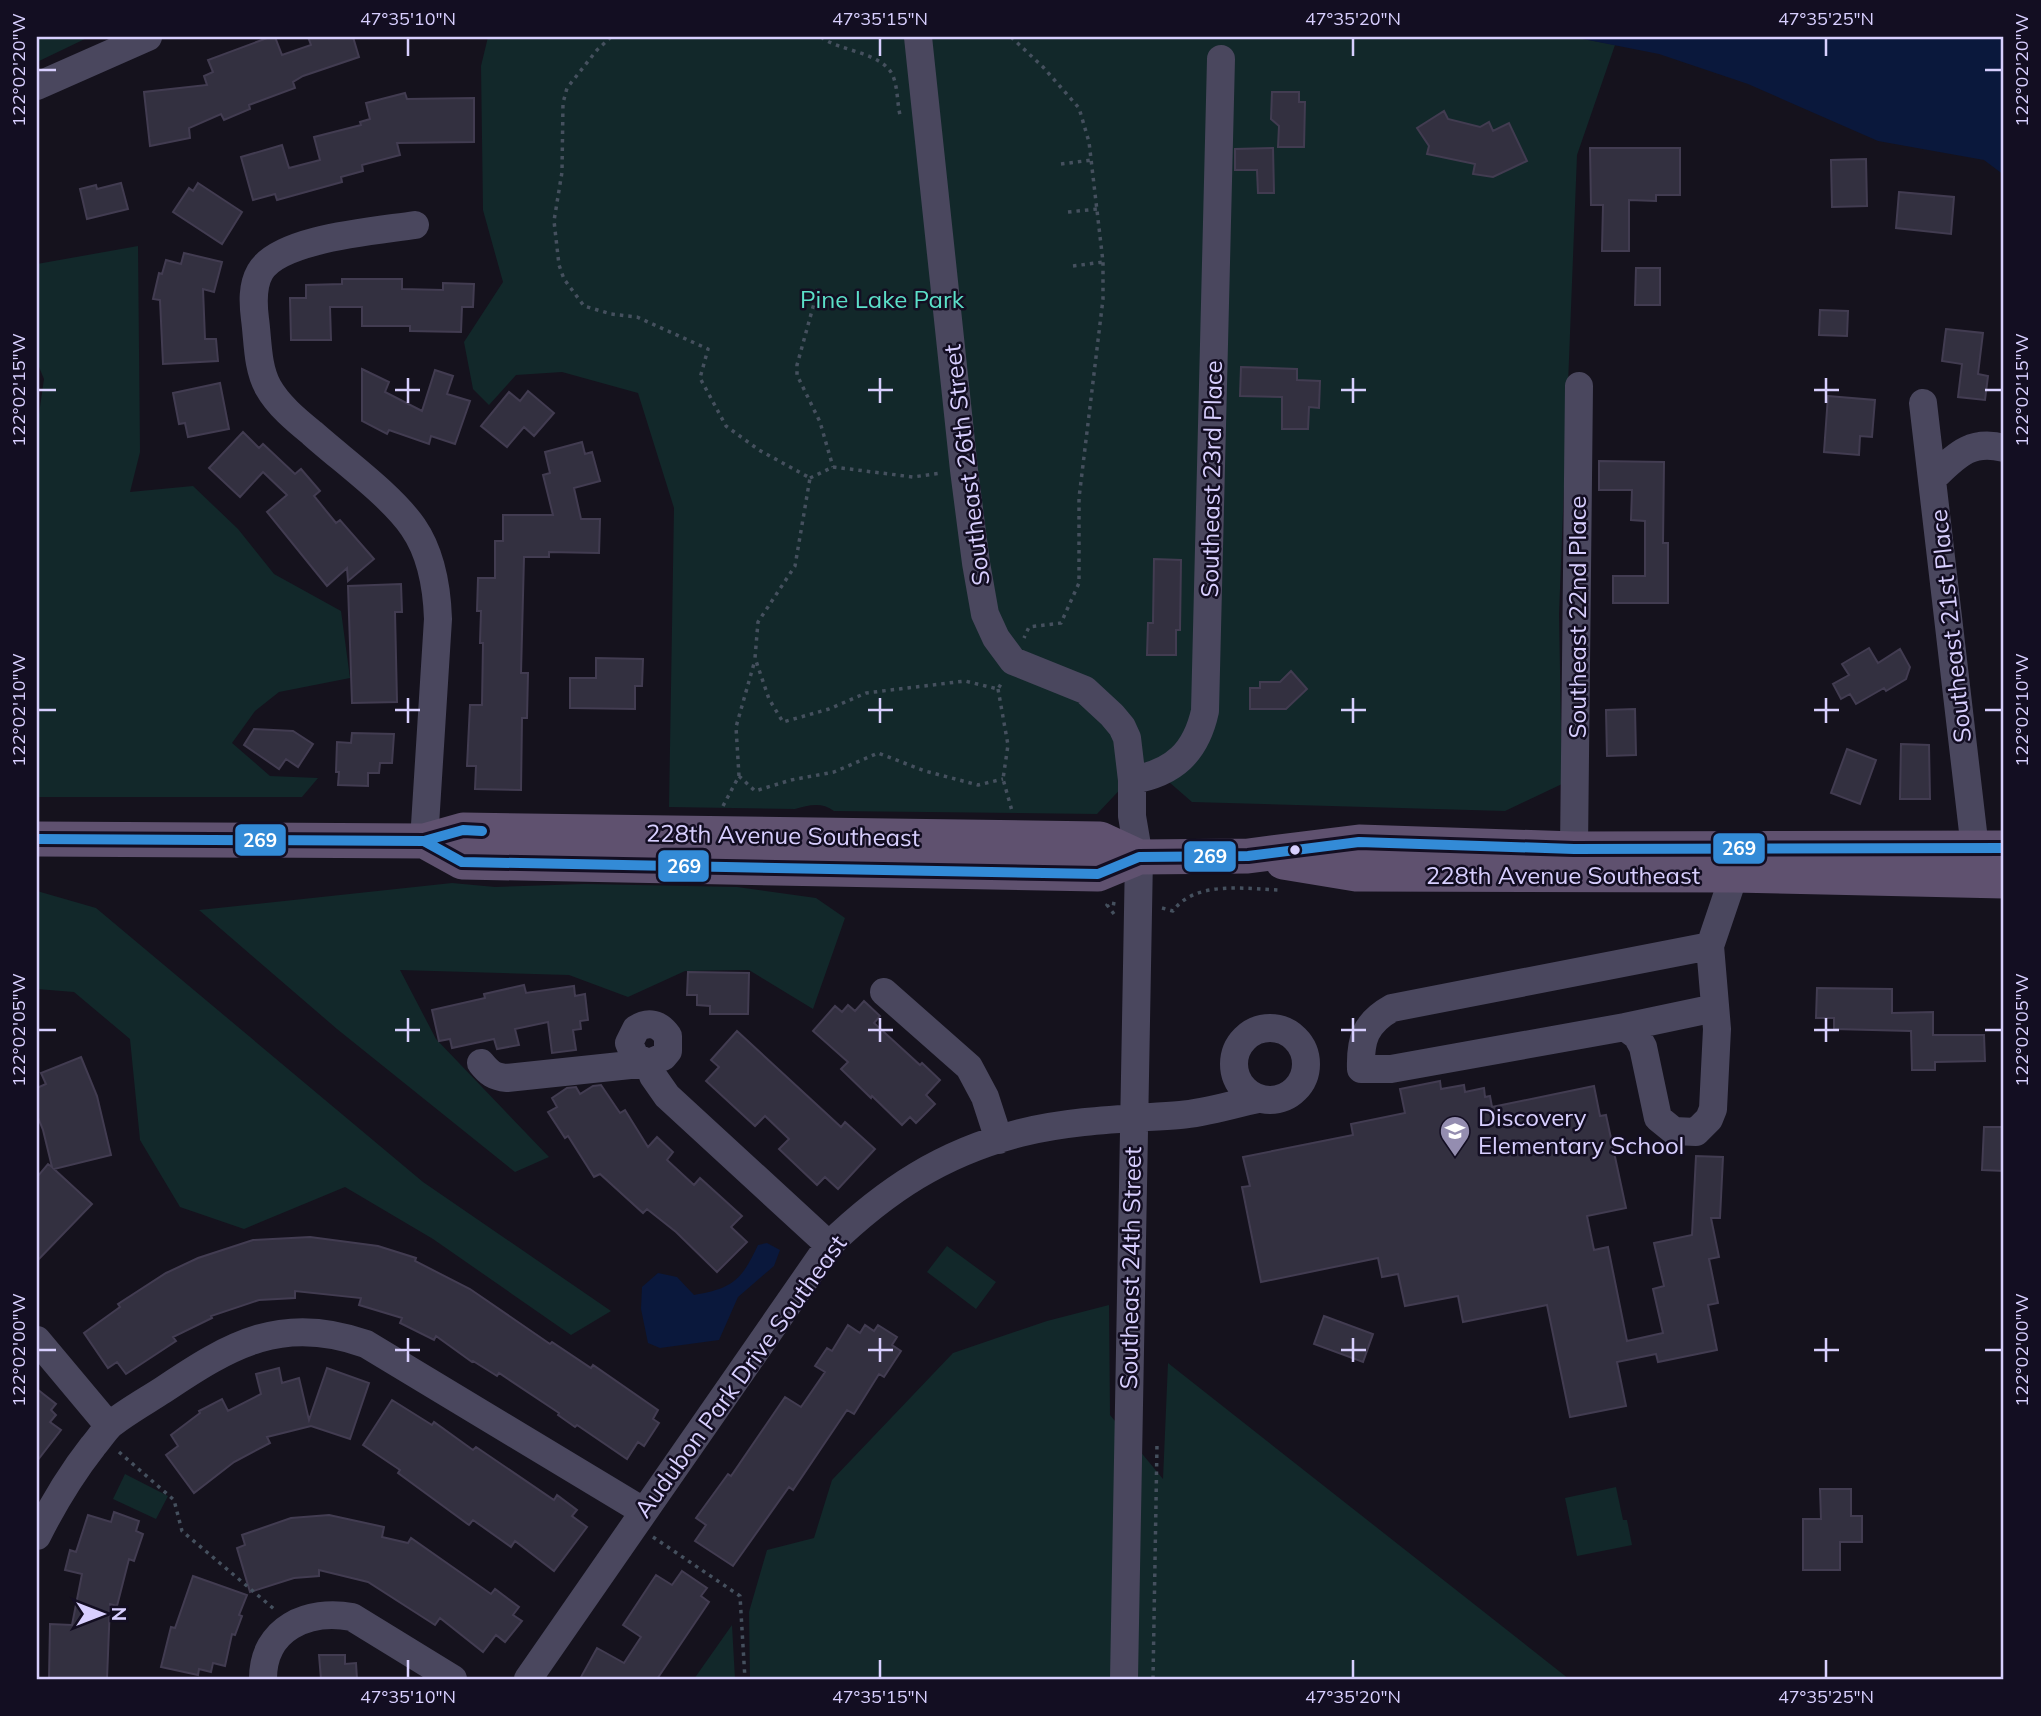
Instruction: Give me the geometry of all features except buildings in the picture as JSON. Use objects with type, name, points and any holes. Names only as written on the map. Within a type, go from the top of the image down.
[{"type":"main road","name":"228th Avenue Southeast","points":[[37,839],[425,841],[462,862],[666,849],[1098,874],[1139,858],[1248,856],[1359,842],[1574,849],[1990,849]]},
{"type":"main road","points":[[1734,876],[1760,866],[1801,862],[1858,849]]},
{"type":"main road","name":"228th Avenue Southeast","points":[[1248,856],[1356,874],[2004,881]]},
{"type":"street","points":[[37,86],[148,37]]},
{"type":"street","name":"Southeast 26th Street","points":[[918,37],[964,470],[985,614],[996,638],[1013,662],[1085,691],[1112,715],[1127,738],[1132,780]]},
{"type":"street","name":"Southeast 23rd Place","points":[[1132,780],[1152,777],[1168,770],[1182,757],[1195,742],[1205,710],[1221,59]]},
{"type":"street","points":[[415,225],[296,246],[273,257],[260,271],[254,290],[254,309],[261,369],[268,387],[300,424],[401,511],[415,530],[424,549],[437,597],[438,619],[425,841]]},
{"type":"street","name":"Southeast 22nd Place","points":[[1574,849],[1578,386]]},
{"type":"street","name":"Southeast 21st Place","points":[[1923,403],[1990,849]]},
{"type":"street","points":[[1933,478],[1953,458],[1969,448],[1981,444],[2004,448]]},
{"type":"street","points":[[1132,780],[1132,816],[1139,858]]},
{"type":"street","name":"Southeast 24th Street","points":[[1124,1679],[1139,858]]},
{"type":"street","points":[[1625,1027],[1637,1036],[1643,1047],[1658,1118],[1674,1131],[1696,1132],[1709,1119],[1713,1109],[1717,1029],[1710,946],[1734,876]]},
{"type":"street","points":[[1710,946],[1392,1008],[1378,1016],[1366,1031],[1361,1050],[1361,1069],[1391,1069],[1715,1008]]},
{"type":"street","points":[[884,992],[969,1067],[985,1097],[999,1140]]},
{"type":"street","points":[[481,1063],[488,1073],[507,1078],[649,1063],[653,1076],[667,1096],[829,1245]]},
{"type":"street","name":"Audubon Park Drive Southeast","points":[[528,1679],[829,1245],[863,1212],[897,1187],[932,1167],[976,1147],[1021,1133],[1133,1117],[1182,1115],[1258,1099]]},
{"type":"street","points":[[37,1536],[55,1501],[105,1431],[198,1366],[248,1341],[279,1333],[308,1331],[342,1335],[366,1344],[638,1517]]},
{"type":"street","points":[[37,1340],[105,1431]]},
{"type":"street","points":[[263,1679],[267,1653],[275,1640],[292,1624],[314,1616],[335,1614],[352,1617],[453,1679]]},
{"type":"path","points":[[611,37],[597,50],[567,88],[563,103],[562,172],[554,221],[559,265],[564,279],[583,306],[611,314],[637,317],[708,349],[700,378]]},
{"type":"path","points":[[821,37],[875,61],[892,73],[898,108],[904,120]]},
{"type":"path","points":[[834,44],[835,37]]},
{"type":"path","points":[[1061,164],[1092,160]]},
{"type":"path","points":[[1068,212],[1097,209]]},
{"type":"path","points":[[1073,266],[1103,261]]},
{"type":"path","points":[[818,289],[797,365],[797,375],[820,422],[833,467]]},
{"type":"path","points":[[810,478],[833,467],[913,477],[964,470]]},
{"type":"path","points":[[719,812],[740,776],[736,727],[755,658]]},
{"type":"path","points":[[998,689],[1009,745],[1003,779],[1013,816]]},
{"type":"path","points":[[740,776],[755,791],[790,780],[834,772],[878,753],[925,771],[978,785],[1003,779]]},
{"type":"path","points":[[105,1431],[174,1500],[182,1531],[292,1624]]},
{"type":"path","points":[[1153,1679],[1157,1444]]},
{"type":"path","points":[[638,1517],[740,1596],[745,1679]]},
{"type":"green space","points":[[37,37],[89,37],[37,62]]},
{"type":"green space","name":"Pine Lake Park","points":[[488,37],[1573,37],[1615,45],[1577,155],[1559,614],[1562,784],[1505,811],[1192,802],[1146,762],[1097,814],[834,811],[815,805],[795,809],[669,807],[674,508],[638,393],[562,372],[516,375],[489,405],[473,389],[464,342],[503,282],[483,210],[481,66]]},
{"type":"green space","points":[[138,246],[140,452],[130,492],[193,486],[238,529],[274,574],[341,611],[350,678],[279,692],[255,711],[232,743],[270,776],[318,778],[302,797],[38,797],[37,428],[44,379],[37,362],[37,264]]},
{"type":"green space","points":[[452,883],[495,887],[585,884],[737,887],[816,898],[845,918],[813,1009],[749,970],[685,971],[628,997],[569,975],[400,970],[436,1039],[549,1157],[515,1172],[337,1029],[199,910]]},
{"type":"green space","points":[[37,891],[96,908],[423,1182],[611,1311],[571,1335],[433,1239],[345,1187],[244,1229],[180,1207],[140,1140],[130,1039],[74,992],[37,989]]},
{"type":"green space","points":[[947,1246],[996,1282],[976,1309],[927,1272]]},
{"type":"green space","points":[[1109,1305],[1110,1415],[1163,1479],[1168,1363],[1569,1679],[750,1679],[749,1612],[767,1550],[814,1538],[832,1480],[953,1353],[1047,1321]]},
{"type":"green space","points":[[125,1474],[168,1496],[156,1519],[113,1499]]},
{"type":"green space","points":[[1616,1487],[1632,1545],[1577,1556],[1565,1498]]},
{"type":"green space","points":[[732,1625],[735,1679],[694,1679]]},
{"type":"water","points":[[1573,37],[2004,37],[2004,175],[1984,160],[1878,141],[1748,84],[1659,54]]},
{"type":"water","points":[[767,1243],[780,1250],[774,1266],[738,1297],[719,1340],[660,1348],[648,1343],[641,1309],[642,1287],[658,1273],[677,1277],[694,1295],[718,1289],[727,1286],[741,1275],[758,1245]]},
{"type":"transit line","name":"269","points":[[37,839],[424,841],[463,830],[482,831]]},
{"type":"transit line","name":"269","points":[[424,841],[462,862],[1098,874],[1139,857],[1248,856],[1359,842],[1574,849],[2004,848]]},
{"type":"place","name":"Discovery Elementary School","points":[[1455,1158]]}]
